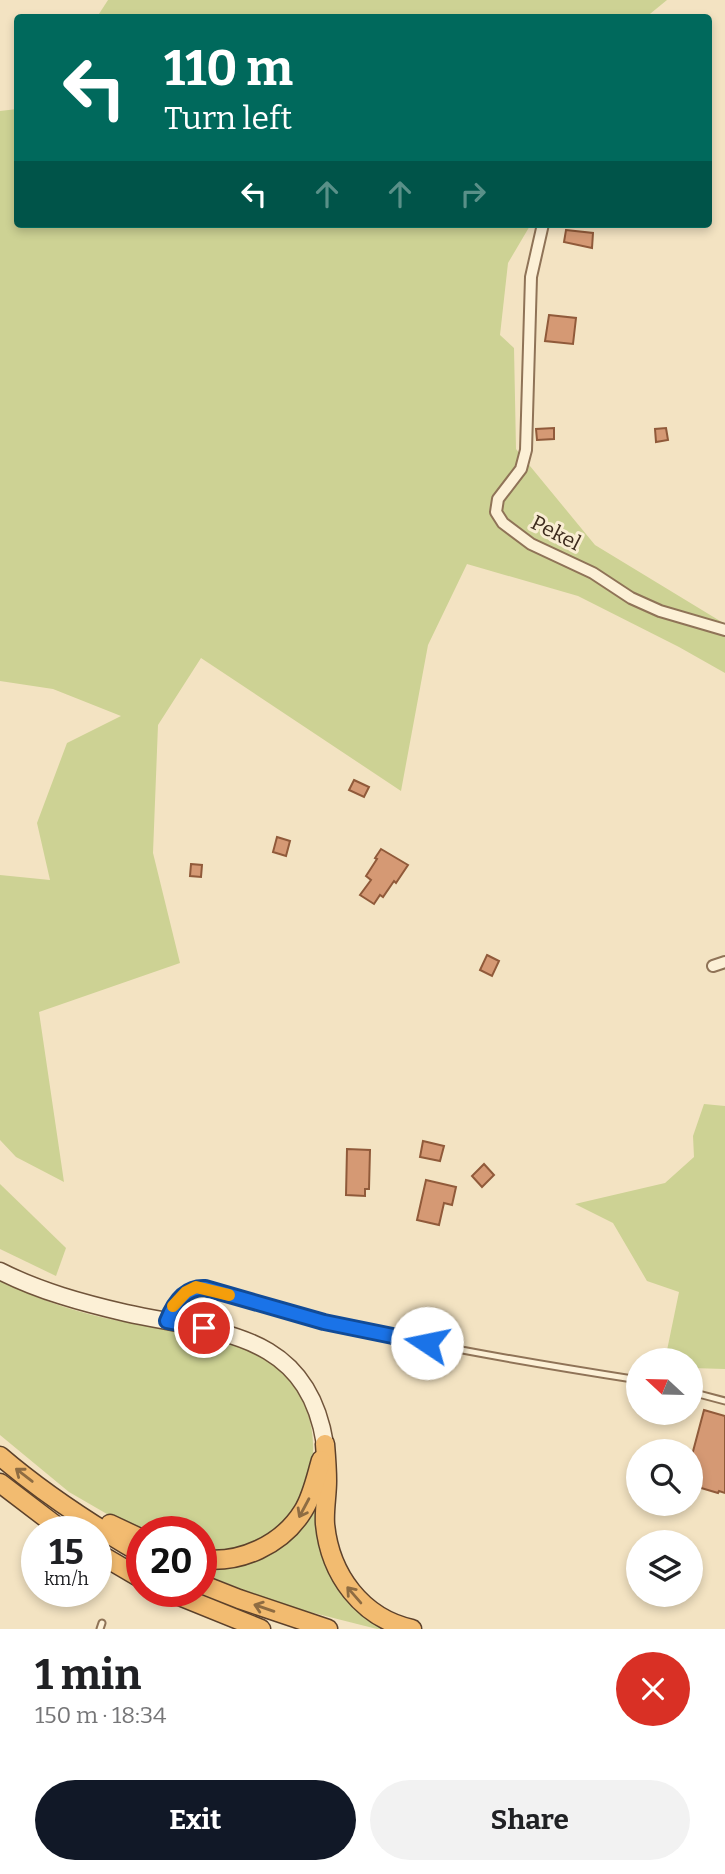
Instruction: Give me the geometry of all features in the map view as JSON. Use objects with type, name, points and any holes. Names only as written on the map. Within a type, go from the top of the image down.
[{"type":"highway","points":[[217,1560],[236,1558],[267,1547],[291,1527],[304,1511],[326,1444]]},
{"type":"highway","points":[[326,1444],[325,1524],[332,1556],[347,1586],[362,1604],[394,1625],[412,1629]]},
{"type":"highway","points":[[0,1456],[48,1494],[126,1544]]},
{"type":"highway","points":[[0,1483],[43,1516]]},
{"type":"highway","points":[[48,1494],[126,1531]]},
{"type":"highway","points":[[217,1590],[328,1629]]},
{"type":"highway","points":[[207,1607],[261,1629]]},
{"type":"main road","points":[[0,1270],[77,1300],[221,1331],[250,1341],[275,1354],[295,1373],[308,1391],[322,1422],[326,1444]]},
{"type":"street","name":"Pekel","points":[[542,228],[531,277],[526,450],[521,469],[498,499],[496,512],[503,523],[517,535],[593,573],[632,598],[660,611],[725,630]]},
{"type":"street","points":[[713,966],[725,962]]},
{"type":"lane","points":[[167,1321],[172,1309],[186,1292],[196,1287],[205,1288],[268,1307],[400,1338],[626,1378]]},
{"type":"lane","points":[[704,1395],[725,1401]]},
{"type":"green space","points":[[108,0],[667,0],[650,14],[99,14]]},
{"type":"green space","points":[[14,109],[14,228],[529,228],[508,263],[500,335],[514,348],[516,449],[595,545],[725,624],[725,673],[578,596],[467,564],[428,645],[401,791],[201,658],[158,725],[153,853],[180,963],[39,1012],[64,1182],[16,1157],[0,1140],[0,875],[50,880],[37,823],[67,743],[121,716],[53,689],[0,681],[0,111]]},
{"type":"green space","points":[[704,1104],[725,1106],[725,1369],[704,1368],[704,1348],[667,1348],[679,1292],[647,1281],[613,1223],[575,1204],[665,1183],[694,1157],[693,1136]]},
{"type":"green space","points":[[0,1184],[66,1248],[56,1276],[0,1249]]},
{"type":"green space","points":[[0,1281],[38,1298],[78,1311],[209,1338],[264,1359],[289,1380],[305,1405],[312,1433],[312,1462],[304,1491],[289,1516],[267,1537],[238,1551],[217,1553],[217,1516],[126,1516],[126,1525],[69,1492],[0,1435]]},
{"type":"green space","points":[[319,1487],[322,1536],[385,1629],[282,1605],[217,1579],[217,1563],[264,1556]]},
{"type":"building","points":[[566,230],[593,233],[592,248],[564,242]]},
{"type":"building","points":[[549,315],[576,318],[573,344],[545,341]]},
{"type":"building","points":[[554,428],[554,439],[537,440],[536,429]]},
{"type":"building","points":[[666,428],[668,440],[656,442],[655,429]]},
{"type":"building","points":[[354,780],[369,787],[364,797],[349,790]]},
{"type":"building","points":[[277,837],[290,841],[286,856],[273,852]]},
{"type":"building","points":[[381,849],[408,865],[396,883],[394,881],[383,897],[380,895],[374,904],[360,895],[371,880],[366,876]]},
{"type":"building","points":[[191,864],[202,865],[201,877],[190,876]]},
{"type":"building","points":[[487,955],[499,961],[492,976],[480,970]]},
{"type":"building","points":[[423,1141],[444,1146],[440,1161],[420,1157]]},
{"type":"building","points":[[347,1149],[370,1150],[369,1189],[365,1189],[365,1196],[346,1195]]},
{"type":"building","points":[[484,1164],[494,1175],[482,1187],[472,1176]]},
{"type":"building","points":[[426,1180],[456,1187],[452,1205],[444,1203],[439,1225],[417,1220]]},
{"type":"building","points":[[704,1410],[725,1416],[725,1493],[703,1489],[703,1439],[696,1439],[700,1425],[704,1424]]},
{"type":"slow traffic","points":[[173,1306],[186,1292],[196,1287],[229,1295]]},
{"type":"route","points":[[204,1328],[167,1321],[178,1300],[196,1287],[324,1322],[427,1343]]}]
